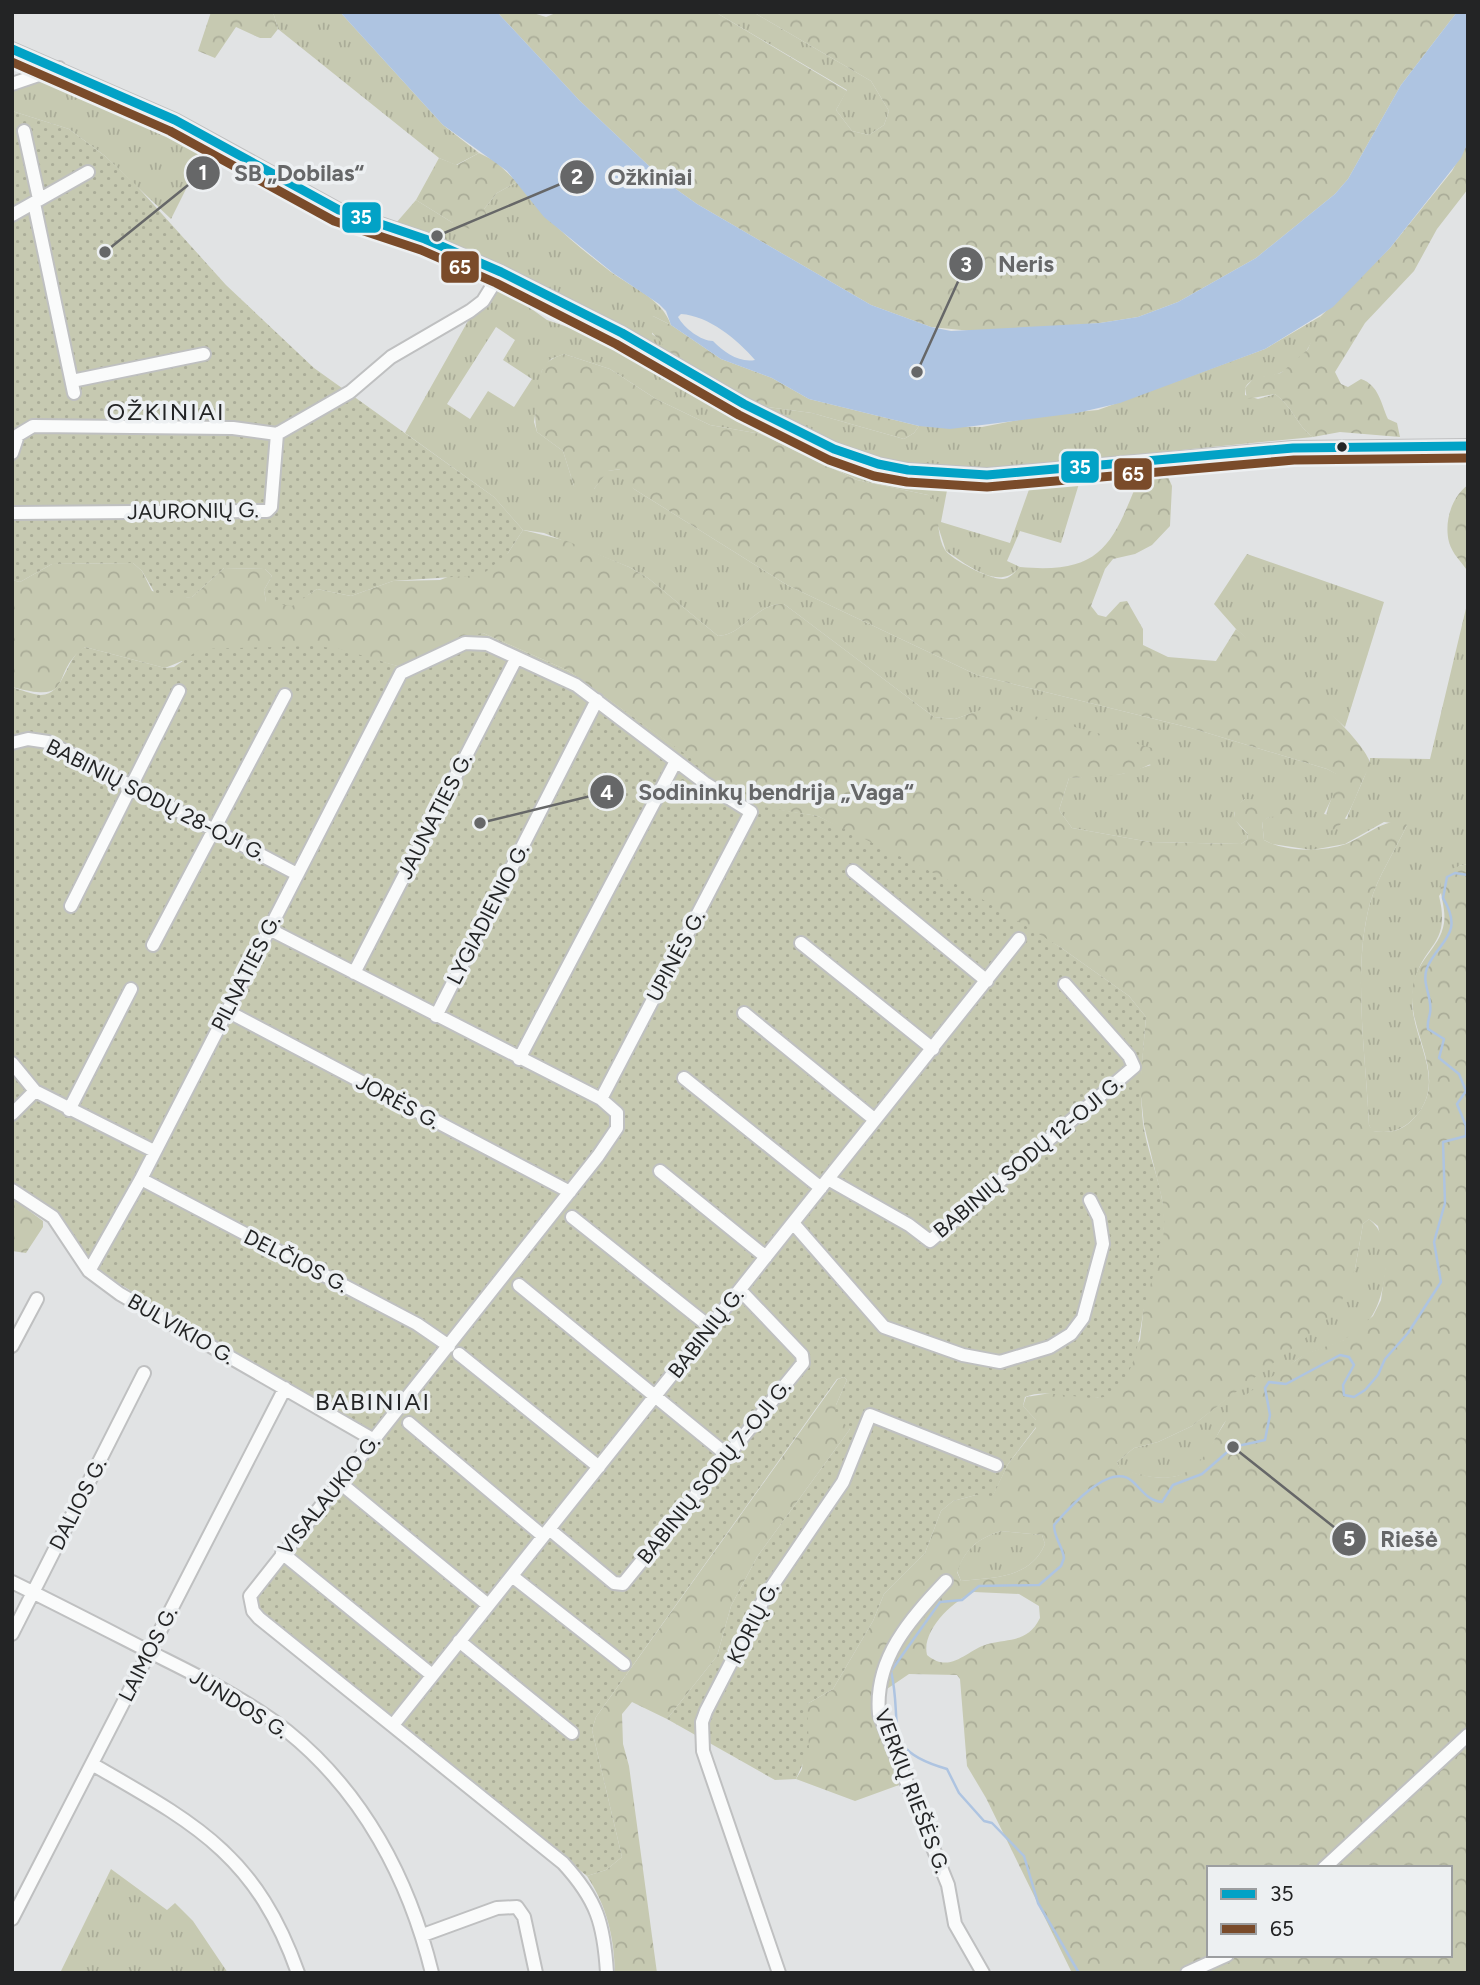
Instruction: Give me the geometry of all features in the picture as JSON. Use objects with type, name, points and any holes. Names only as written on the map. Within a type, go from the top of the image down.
[{"type":"street","points":[[12,49],[175,120],[339,210],[425,239],[501,272],[622,333],[744,404],[857,458],[908,470],[987,475],[1293,448],[1468,446]]},
{"type":"street","points":[[12,84],[59,68]]},
{"type":"street","points":[[24,131],[73,387],[204,354]]},
{"type":"street","points":[[12,215],[88,172]]},
{"type":"street","points":[[12,453],[18,435],[33,426],[233,428],[277,434],[350,392],[391,357],[470,311],[483,301],[501,272]]},
{"type":"street","name":"JAURONIŲ G.","points":[[12,513],[267,511],[271,507],[277,434]]},
{"type":"street","name":"PILNATIES G.","points":[[89,1271],[141,1180],[401,673],[465,643],[488,644],[516,659]]},
{"type":"street","points":[[516,659],[557,676],[597,700],[676,761],[519,1059]]},
{"type":"street","name":"JAUNATIES G.","points":[[354,973],[516,659]]},
{"type":"street","points":[[71,906],[179,691]]},
{"type":"street","points":[[153,945],[285,695]]},
{"type":"street","name":"LYGIADIENIO G.","points":[[436,1016],[597,700]]},
{"type":"street","name":"BABINIŲ SODŲ 28-OJI G.","points":[[12,743],[28,739],[48,742],[297,874]]},
{"type":"street","name":"UPINĖS G.","points":[[601,1099],[751,812],[676,761]]},
{"type":"street","points":[[853,871],[987,981]]},
{"type":"street","points":[[269,929],[601,1099]]},
{"type":"street","name":"BABINIŲ G.","points":[[393,1725],[1019,939]]},
{"type":"street","points":[[801,943],[933,1049]]},
{"type":"street","name":"BABINIŲ SODŲ 12-OJI G.","points":[[824,1183],[909,1225],[930,1241],[1134,1067],[1129,1056],[1065,984]]},
{"type":"street","points":[[69,1110],[131,989]]},
{"type":"street","name":"JORĖS G.","points":[[227,1012],[570,1192]]},
{"type":"street","points":[[744,1013],[874,1119]]},
{"type":"street","points":[[12,1063],[35,1091],[154,1151]]},
{"type":"street","points":[[684,1078],[824,1183]]},
{"type":"street","points":[[12,1114],[35,1091]]},
{"type":"street","name":"VISALAUKIO G.","points":[[601,1099],[617,1113],[617,1128],[454,1350],[374,1440],[250,1595],[253,1611],[563,1863],[579,1880],[601,1920],[607,1973]]},
{"type":"street","points":[[660,1171],[766,1257]]},
{"type":"street","name":"DELČIOS G.","points":[[141,1180],[398,1314],[454,1350],[599,1467]]},
{"type":"street","name":"BULVIKIO G.","points":[[12,1190],[53,1217],[89,1271],[120,1294],[374,1440]]},
{"type":"street","points":[[793,1223],[884,1326],[962,1356],[1000,1362],[1050,1347],[1071,1334],[1083,1318],[1102,1244],[1099,1217],[1090,1200]]},
{"type":"street","points":[[572,1217],[710,1327]]},
{"type":"street","points":[[519,1285],[727,1455]]},
{"type":"street","name":"BABINIŲ SODŲ 7-OJI G.","points":[[546,1532],[614,1583],[623,1584],[804,1359],[740,1290]]},
{"type":"street","points":[[12,1346],[37,1299]]},
{"type":"street","name":"DALIOS G.","points":[[12,1634],[144,1373]]},
{"type":"street","name":"LAIMOS G.","points":[[12,1919],[285,1388]]},
{"type":"street","name":"KORIŲ G.","points":[[779,1973],[704,1751],[702,1722],[706,1711],[766,1595],[843,1482],[870,1415],[996,1465]]},
{"type":"street","points":[[409,1423],[546,1532]]},
{"type":"street","points":[[340,1482],[488,1605]]},
{"type":"street","points":[[282,1553],[432,1675]]},
{"type":"street","points":[[512,1576],[624,1664]]},
{"type":"street","name":"VERKIŲ RIEŠĖS G.","points":[[946,1581],[912,1617],[896,1640],[885,1665],[879,1690],[878,1714],[948,1885],[955,1924],[983,1973]]},
{"type":"street","name":"JUNDOS G.","points":[[12,1582],[149,1651],[269,1718],[324,1765],[362,1812],[387,1849],[423,1935],[432,1973]]},
{"type":"street","points":[[459,1641],[572,1733]]},
{"type":"street","points":[[1326,1866],[1468,1735]]},
{"type":"street","points":[[92,1764],[168,1808],[220,1846],[255,1885],[288,1943],[298,1973]]},
{"type":"street","points":[[423,1935],[497,1908],[517,1907],[524,1917],[536,1973]]},
{"type":"street","points":[[1187,1973],[1223,1957]]},
{"type":"green space","points":[[211,12],[273,12],[278,29],[271,38],[260,38],[236,27],[215,58],[198,51]]},
{"type":"green space","points":[[273,12],[340,12],[443,125],[479,153],[456,165],[439,158],[278,29]]},
{"type":"green space","points":[[497,12],[530,12],[546,17],[558,12],[715,12],[847,91],[836,110],[852,131],[869,135],[884,125],[889,111],[871,81],[753,12],[1457,12],[1401,85],[1348,179],[1335,194],[1256,258],[1178,302],[1138,317],[1100,323],[982,332],[931,327],[871,305],[697,204],[666,182],[579,100]]},
{"type":"green space","points":[[715,12],[753,12],[871,81],[889,111],[884,125],[869,135],[852,131],[836,110],[847,90]]},
{"type":"green space","points":[[52,77],[146,118],[206,149],[171,219],[105,156],[69,129],[12,111],[12,87]]},
{"type":"green space","points":[[12,111],[69,129],[105,156],[135,184],[226,285],[314,368],[494,497],[523,530],[508,553],[482,575],[393,581],[351,596],[317,589],[292,606],[266,602],[264,590],[272,576],[265,569],[224,568],[191,598],[156,595],[142,571],[133,563],[52,564],[20,582],[12,580]]},
{"type":"green space","points":[[1468,142],[1468,189],[1437,229],[1414,271],[1365,323],[1335,372],[1341,384],[1348,387],[1361,379],[1372,386],[1388,419],[1397,423],[1400,437],[1340,432],[1313,437],[1275,394],[1247,399],[1245,388],[1254,378],[1281,373],[1308,349],[1321,316],[1390,248],[1452,171]]},
{"type":"green space","points":[[479,153],[495,161],[517,182],[497,193],[484,209],[489,220],[484,234],[453,223],[416,200],[439,158],[457,165]]},
{"type":"green space","points":[[517,182],[549,219],[573,241],[661,308],[671,325],[653,316],[652,334],[663,342],[673,356],[503,267],[396,223],[416,200],[453,223],[484,209],[497,193]]},
{"type":"green space","points":[[491,280],[547,320],[594,336],[745,420],[793,435],[829,452],[898,473],[949,480],[941,522],[1010,543],[1032,481],[1081,477],[1061,543],[1020,531],[1007,561],[1020,567],[1012,574],[993,577],[983,574],[946,551],[928,495],[857,480],[761,434],[710,425],[656,399],[610,369],[564,354],[551,359],[542,370],[534,422],[537,432],[563,451],[574,486],[594,489],[607,471],[621,469],[634,489],[787,585],[977,675],[1191,728],[1327,769],[1337,774],[1338,786],[1324,814],[1347,819],[1370,758],[1430,759],[1468,600],[1468,864],[1459,866],[1439,896],[1441,926],[1422,962],[1413,989],[1412,1006],[1428,1071],[1429,1086],[1425,1102],[1405,1126],[1384,1132],[1372,1131],[1369,1125],[1361,984],[1365,929],[1373,893],[1407,825],[1384,822],[1345,844],[1312,850],[1272,844],[1264,840],[1262,821],[1269,817],[1245,799],[1235,812],[1236,821],[1248,834],[1247,840],[1241,844],[1150,842],[1072,828],[1059,810],[1069,778],[1122,774],[1151,765],[975,712],[955,719],[934,717],[784,604],[766,608],[735,630],[718,636],[648,578],[629,567],[544,533],[523,530],[494,497],[405,433]],"holes":[[[496,327],[515,340],[503,360],[532,379],[514,407],[488,391],[470,419],[447,404]]]},
{"type":"green space","points":[[653,316],[721,359],[772,378],[809,399],[919,426],[904,439],[812,413],[760,406],[673,356],[647,327]]},
{"type":"green space","points":[[1321,316],[1316,333],[1302,357],[1288,369],[1252,381],[1245,388],[1245,395],[1258,399],[1275,394],[1313,437],[980,470],[918,465],[866,453],[816,434],[760,406],[812,413],[904,439],[919,426],[982,427],[1044,415],[1098,410],[1265,349]]},
{"type":"green space","points":[[564,354],[610,369],[656,399],[710,425],[761,434],[857,480],[928,495],[937,502],[939,533],[945,550],[963,564],[997,578],[1008,577],[1020,567],[1049,568],[1089,559],[1113,534],[1142,471],[1165,470],[1172,486],[1170,526],[1152,545],[1135,554],[1113,559],[1105,569],[1091,606],[1098,615],[1106,617],[1120,602],[1127,601],[1143,629],[1143,645],[1168,657],[1216,661],[1236,629],[1311,694],[1365,752],[1371,765],[1349,813],[1330,831],[1326,816],[1335,790],[1336,774],[1327,769],[1191,728],[977,675],[787,585],[634,489],[624,480],[620,469],[608,471],[594,489],[582,491],[574,486],[563,451],[537,432],[535,418],[542,370],[551,360]]},
{"type":"green space","points":[[1468,485],[1468,572],[1450,546],[1447,527],[1453,503]]},
{"type":"green space","points":[[523,530],[567,541],[629,567],[648,578],[718,636],[735,630],[766,608],[784,604],[934,717],[955,719],[994,705],[1156,749],[1159,757],[1128,773],[1069,778],[1059,810],[1072,828],[1150,842],[1241,844],[1247,840],[1248,834],[1235,820],[1235,806],[1245,799],[1298,801],[1302,808],[1296,815],[1269,817],[1262,822],[1264,840],[1293,849],[1315,849],[1346,844],[1379,827],[1401,820],[1407,825],[1373,893],[1362,956],[1363,1042],[1369,1125],[1373,1131],[1391,1132],[1401,1128],[1415,1117],[1425,1103],[1429,1073],[1413,1011],[1413,983],[1442,932],[1442,880],[1446,873],[1454,868],[1468,864],[1468,1973],[1072,1973],[986,1798],[967,1766],[960,1679],[957,1675],[909,1674],[881,1693],[874,1715],[899,1785],[855,1801],[796,1779],[802,1769],[807,1704],[833,1689],[873,1621],[884,1594],[925,1553],[941,1511],[953,1501],[976,1495],[993,1495],[1008,1464],[1036,1428],[1036,1420],[1023,1406],[1026,1397],[1057,1392],[1098,1398],[1140,1340],[1144,1305],[1164,1227],[1162,1199],[1144,1125],[1140,1086],[1146,1017],[1129,996],[1060,947],[818,816],[758,807],[569,671],[483,633],[401,667],[372,659],[182,661],[165,668],[85,647],[74,657],[55,689],[33,692],[12,687],[12,580],[20,582],[52,564],[133,563],[142,571],[152,591],[191,598],[224,568],[265,569],[272,576],[264,590],[266,602],[308,595],[317,589],[351,596],[393,581],[440,580],[508,553]],"holes":[[[1369,1219],[1378,1226],[1386,1263],[1381,1300],[1373,1316],[1344,1340],[1305,1354],[1228,1407],[1225,1423],[1207,1452],[1187,1472],[1164,1478],[1120,1468],[1117,1462],[1134,1448],[1158,1442],[1192,1426],[1321,1326],[1342,1300],[1355,1269],[1363,1224]],[[1001,1531],[1042,1535],[1045,1544],[1030,1564],[1021,1570],[998,1577],[961,1581],[957,1572],[964,1557],[979,1541]],[[974,1592],[1019,1594],[1039,1606],[1040,1618],[1030,1631],[1018,1638],[988,1644],[951,1662],[936,1661],[927,1655],[926,1645],[934,1626],[957,1602]]]},
{"type":"green space","points":[[1247,554],[1384,602],[1345,727],[1236,629],[1214,604]]},
{"type":"green space","points":[[483,633],[569,671],[758,806],[818,816],[962,887],[1060,947],[1129,996],[1146,1017],[1141,1083],[1143,1123],[1164,1214],[1161,1246],[1145,1304],[1136,1353],[1126,1376],[1119,1386],[1102,1398],[1046,1393],[1025,1397],[1023,1406],[1036,1420],[1036,1427],[1008,1464],[993,1496],[976,1495],[953,1501],[941,1511],[925,1553],[884,1594],[873,1621],[833,1689],[807,1704],[809,1750],[796,1779],[775,1780],[667,1719],[717,1656],[731,1606],[757,1557],[850,1429],[835,1415],[836,1405],[847,1380],[844,1377],[837,1379],[596,1717],[592,1730],[622,1857],[606,1870],[587,1876],[259,1612],[255,1595],[379,1439],[86,1264],[53,1212],[12,1183],[12,687],[40,695],[48,694],[60,683],[73,658],[85,647],[165,668],[174,667],[200,649],[315,646],[340,649],[401,667],[463,637]]},
{"type":"green space","points":[[12,1198],[43,1221],[43,1227],[26,1253],[12,1251]]},
{"type":"green space","points":[[1369,1219],[1381,1235],[1386,1261],[1379,1300],[1364,1327],[1345,1340],[1301,1357],[1252,1395],[1229,1417],[1207,1454],[1189,1472],[1167,1478],[1143,1476],[1120,1469],[1117,1462],[1134,1448],[1158,1442],[1192,1426],[1255,1376],[1355,1269],[1363,1224]]},
{"type":"green space","points":[[844,1377],[847,1380],[836,1405],[850,1429],[757,1557],[731,1606],[717,1656],[667,1719],[632,1702],[622,1714],[623,1744],[629,1766],[657,1973],[615,1973],[608,1922],[600,1899],[587,1876],[606,1870],[622,1857],[592,1730],[596,1717],[838,1379]]},
{"type":"green space","points":[[1001,1531],[1042,1535],[1045,1544],[1030,1564],[1021,1570],[998,1577],[961,1581],[957,1571],[964,1556],[979,1541]]},
{"type":"green space","points":[[111,1869],[167,1910],[175,1903],[193,1921],[228,1973],[60,1973]]},
{"type":"water","points":[[340,12],[497,12],[579,100],[666,182],[697,204],[871,305],[931,327],[951,331],[1100,323],[1138,317],[1178,302],[1256,258],[1335,194],[1348,179],[1401,85],[1457,12],[1468,12],[1468,142],[1461,158],[1390,248],[1333,307],[1265,349],[1120,403],[1077,413],[950,429],[919,426],[809,399],[772,378],[721,359],[671,325],[666,311],[659,304],[613,273],[544,217],[507,171],[443,125]],"holes":[[[681,314],[722,330],[755,360],[732,356],[713,341],[693,333],[678,317]]]},
{"type":"waterway","points":[[1079,1973],[1038,1903],[1024,1856],[992,1823],[984,1821],[959,1793],[947,1769],[911,1754],[903,1744],[898,1734],[891,1671],[940,1602],[962,1600],[979,1586],[1039,1585],[1061,1566],[1064,1558],[1054,1525],[1079,1499],[1101,1482],[1123,1476],[1149,1497],[1162,1502],[1173,1485],[1202,1474],[1233,1447],[1265,1440],[1270,1415],[1265,1388],[1269,1382],[1286,1384],[1340,1355],[1349,1357],[1354,1365],[1343,1385],[1344,1395],[1354,1397],[1365,1390],[1378,1375],[1385,1359],[1408,1333],[1441,1282],[1434,1242],[1445,1203],[1443,1142],[1466,1136],[1466,1126],[1457,1104],[1466,1091],[1459,1074],[1439,1058],[1444,1039],[1428,1029],[1430,1001],[1426,974],[1432,958],[1451,929],[1449,910],[1443,898],[1447,877],[1455,873],[1468,875]]},
{"type":"transit line","name":"35","points":[[12,49],[175,120],[339,210],[425,239],[501,272],[622,333],[744,404],[834,449],[878,464],[908,470],[987,475],[1293,448],[1468,446]]},
{"type":"transit line","name":"65","points":[[12,62],[170,131],[334,221],[421,250],[496,283],[616,344],[739,415],[829,460],[874,476],[907,482],[987,487],[1294,460],[1468,458]]},
{"type":"place","name":"Ožkiniai","points":[[437,236]]},
{"type":"place","name":"SB „Dobilas“","points":[[105,252]]},
{"type":"place","name":"Neris","points":[[917,372]]},
{"type":"place","name":"Sodininkų bendrija „Vaga“","points":[[480,823]]},
{"type":"place","name":"Riešė","points":[[1233,1447]]},
{"type":"district","name":"OŽKINIAI","points":[[166,412]]},
{"type":"district","name":"BABINIAI","points":[[373,1402]]}]
